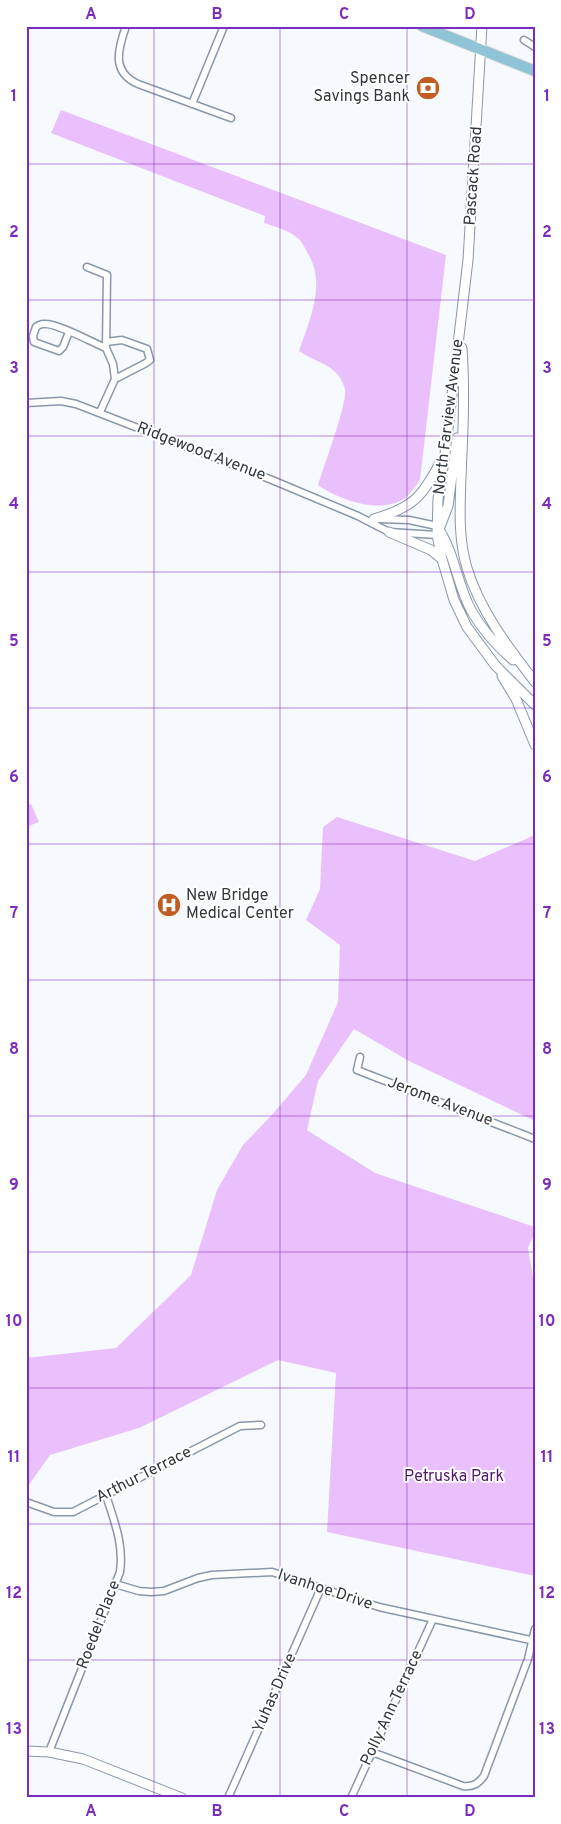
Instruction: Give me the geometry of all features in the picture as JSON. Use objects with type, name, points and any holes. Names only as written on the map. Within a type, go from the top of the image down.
[{"type":"main road","points":[[422,26],[535,71]]},
{"type":"street","points":[[126,26],[118,54],[119,63],[126,76],[138,84],[231,118]]},
{"type":"street","points":[[192,104],[224,26]]},
{"type":"street","name":"Pascack Road","points":[[461,325],[468,264],[482,26]]},
{"type":"street","points":[[524,40],[535,47]]},
{"type":"street","points":[[87,267],[107,274],[106,345],[113,364],[115,379],[100,412]]},
{"type":"street","points":[[69,332],[63,347],[59,351],[34,342],[33,336],[36,327],[42,323],[50,324],[106,345],[122,340],[147,349],[150,360],[146,364],[115,379]]},
{"type":"street","name":"North Farview Avenue","points":[[461,325],[464,372],[459,512],[467,568],[480,601],[497,632],[535,682]]},
{"type":"street","name":"North Farview Avenue","points":[[461,325],[438,499],[438,530],[442,559],[454,600],[467,626],[496,665],[535,705]]},
{"type":"street","points":[[464,372],[448,506],[438,530],[454,560],[471,610],[486,633],[525,670]]},
{"type":"street","name":"Ridgewood Avenue","points":[[26,403],[61,401],[100,412],[260,475],[358,516],[389,532],[438,530]]},
{"type":"street","points":[[374,519],[396,512],[416,500],[428,486],[445,454]]},
{"type":"street","name":"Ridgewood Avenue","points":[[358,516],[374,519],[409,520],[438,530]]},
{"type":"street","points":[[389,532],[431,550],[442,559]]},
{"type":"street","points":[[496,665],[516,699],[535,745]]},
{"type":"street","name":"Jerome Avenue","points":[[360,1057],[357,1070],[535,1140]]},
{"type":"street","name":"Arthur Terrace","points":[[26,1502],[54,1512],[71,1513],[240,1426],[261,1426]]},
{"type":"street","name":"Roedel Place","points":[[49,1752],[120,1572],[121,1548],[106,1494]]},
{"type":"street","name":"Ivanhoe Drive","points":[[115,1584],[151,1592],[164,1591],[212,1574],[262,1572],[282,1574],[379,1607],[534,1641]]},
{"type":"street","name":"Yuhas Drive","points":[[228,1798],[321,1588]]},
{"type":"street","name":"Polly Ann Terrace","points":[[351,1798],[433,1619]]},
{"type":"street","points":[[372,1752],[463,1786],[480,1782],[484,1776],[528,1659],[534,1641],[535,1629]]},
{"type":"street","points":[[26,1752],[66,1754],[91,1761],[182,1798]]},
{"type":"green space","points":[[61,110],[446,255],[420,480],[405,498],[395,503],[384,505],[360,504],[337,496],[318,485],[343,407],[345,389],[334,371],[299,351],[312,314],[316,289],[316,276],[313,264],[300,240],[287,231],[264,223],[265,216],[51,133]]},
{"type":"green space","points":[[31,804],[39,822],[26,827],[26,806]]},
{"type":"green space","name":"Petruska Park","points":[[337,817],[475,861],[535,835],[535,1121],[409,1061],[354,1029],[318,1081],[307,1130],[375,1173],[535,1227],[535,1232],[528,1248],[535,1289],[535,1576],[327,1532],[336,1373],[278,1360],[139,1428],[50,1455],[26,1489],[26,1358],[116,1348],[191,1275],[217,1190],[243,1145],[306,1075],[338,1002],[340,945],[306,920],[320,889],[323,827]]},
{"type":"place","name":"Spencer Savings Bank","points":[[428,88]]},
{"type":"place","name":"New Bridge Medical Center","points":[[169,905]]}]
